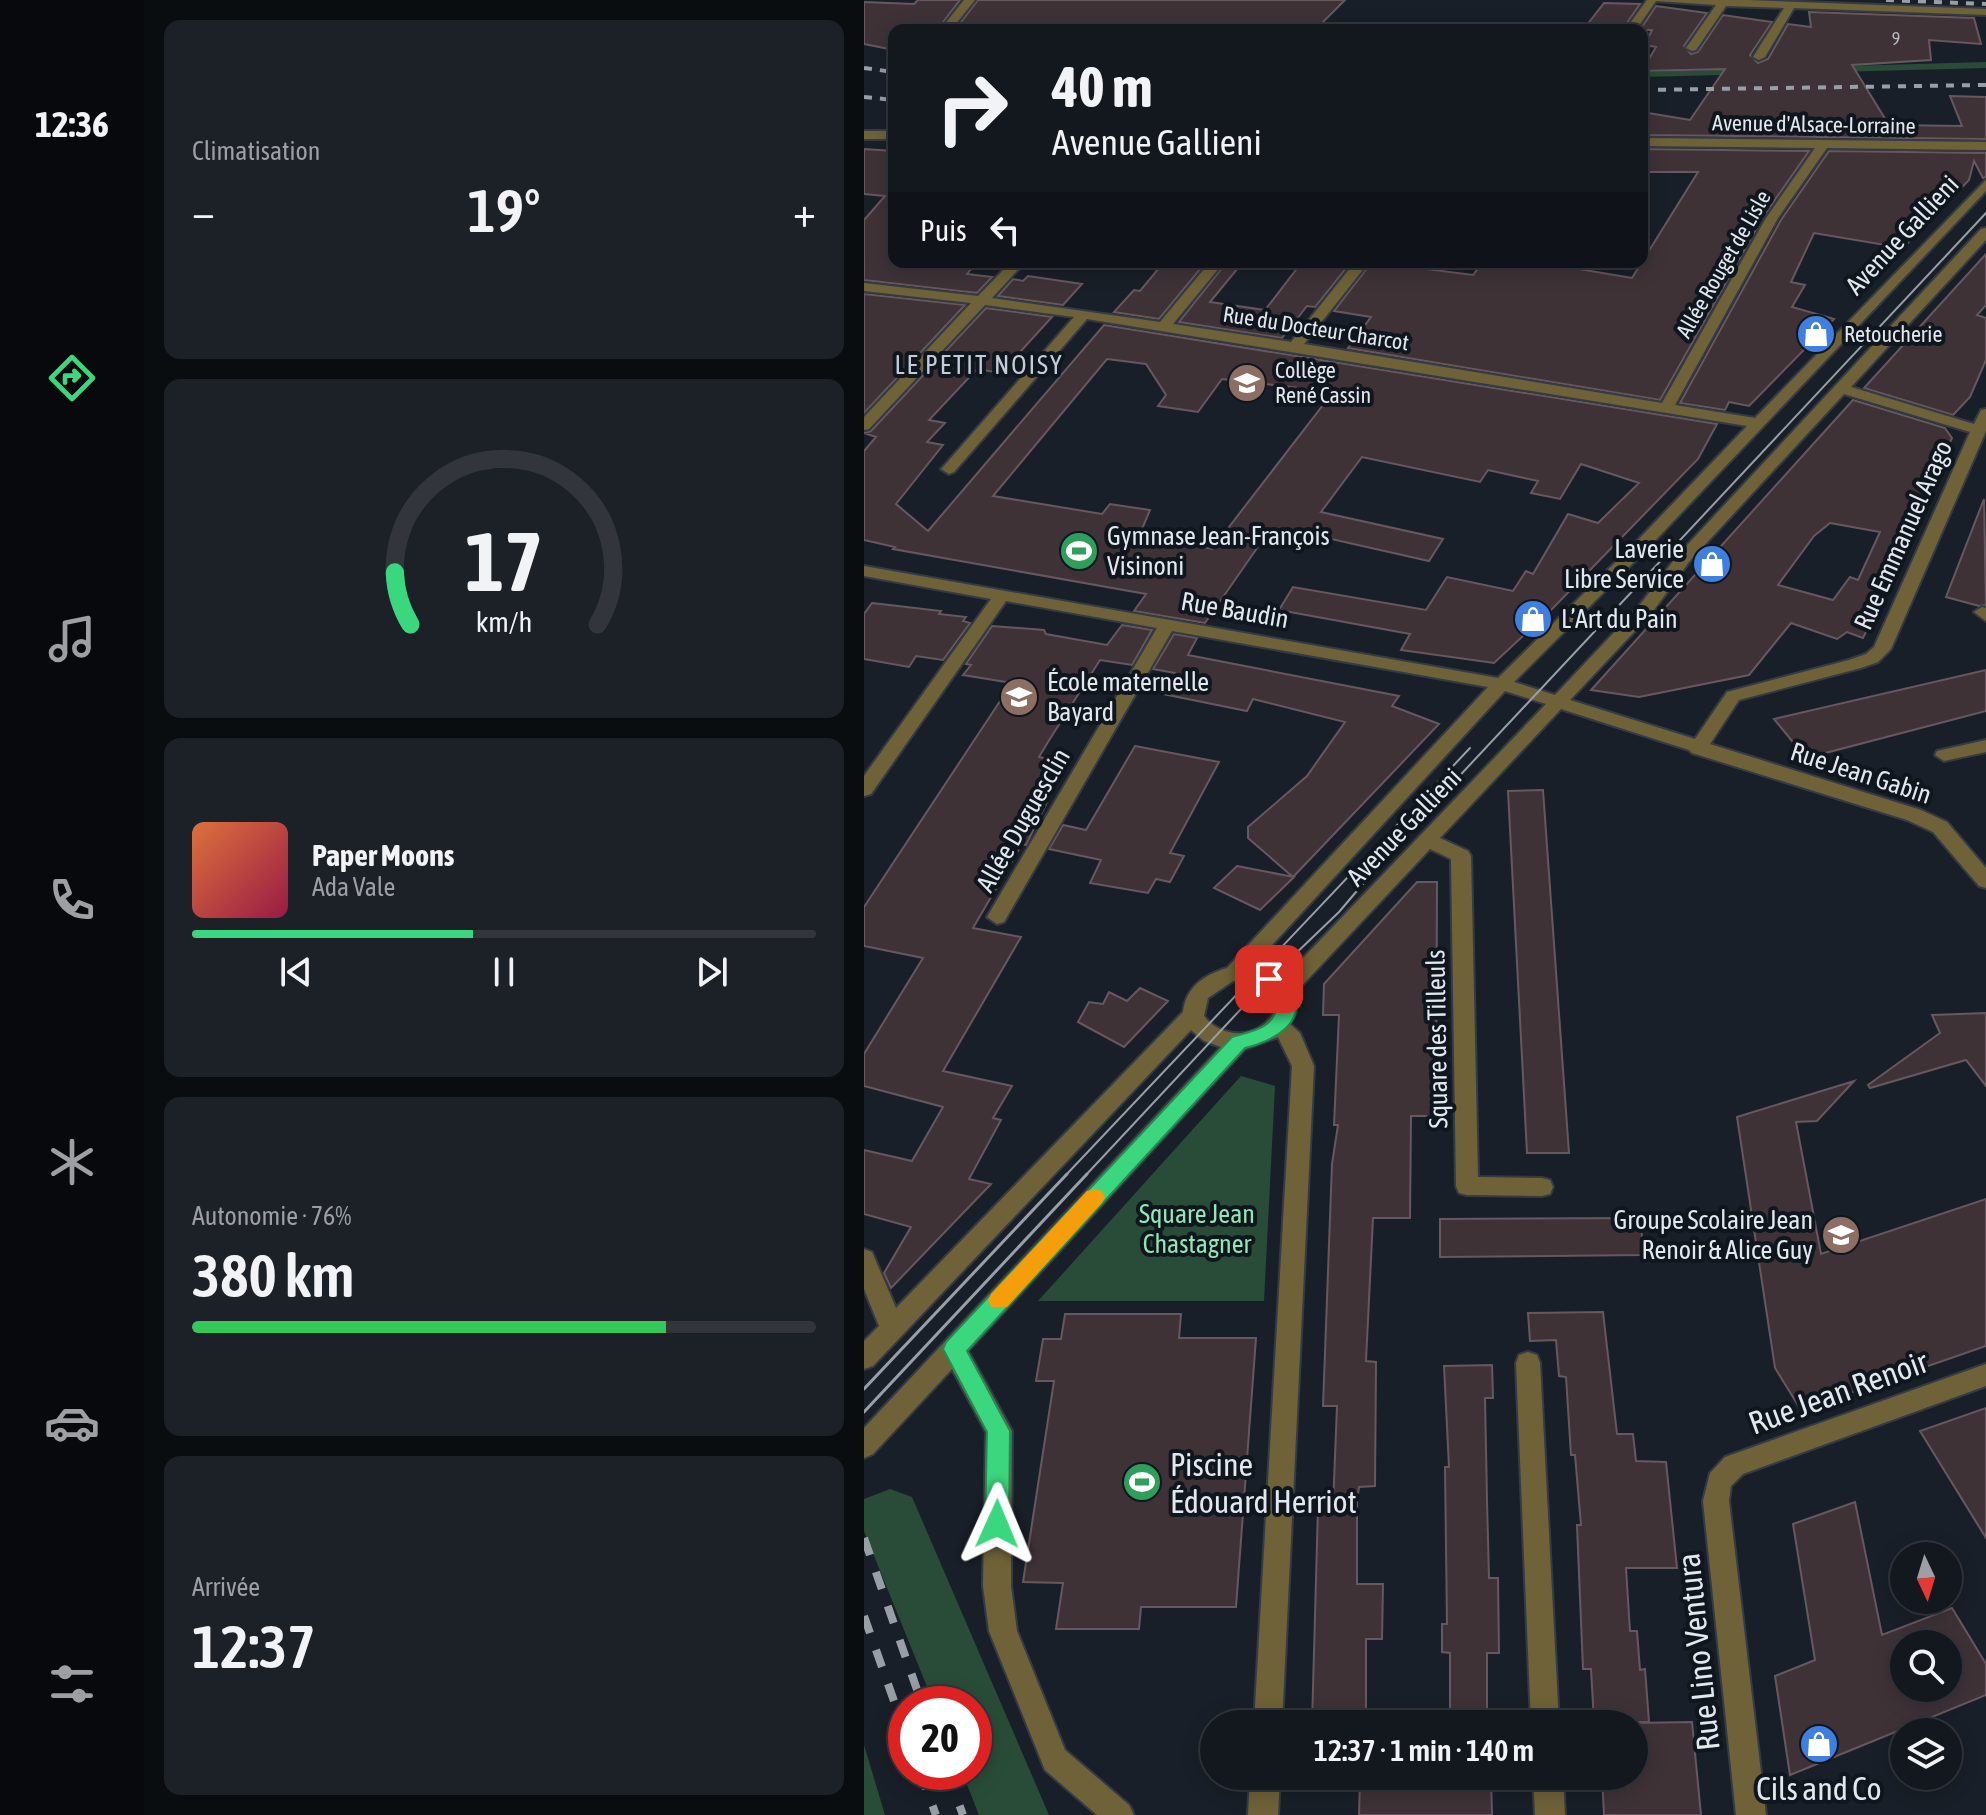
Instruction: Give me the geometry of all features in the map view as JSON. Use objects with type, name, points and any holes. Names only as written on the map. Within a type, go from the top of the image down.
[{"type":"street","points":[[950,24],[970,0]]},
{"type":"street","points":[[1634,24],[1652,0]]},
{"type":"street","points":[[1661,0],[1986,12]]},
{"type":"street","points":[[1692,48],[1723,2]]},
{"type":"street","points":[[1759,57],[1791,5]]},
{"type":"street","points":[[864,135],[888,135]]},
{"type":"street","name":"Avenue d'Alsace-Lorraine","points":[[1648,142],[1986,146]]},
{"type":"street","name":"Allée Rouget de Lisle","points":[[1666,409],[1772,218],[1824,144]]},
{"type":"street","name":"Avenue Gallieni","points":[[864,1358],[1193,1015],[1194,1002],[1203,989],[1234,973],[1502,684],[1759,423],[1986,184]]},
{"type":"street","name":"Avenue Gallieni","points":[[1283,992],[1426,839],[1461,807],[1840,388],[1986,232]]},
{"type":"street","points":[[864,426],[1012,268]]},
{"type":"street","points":[[1164,326],[1212,268]]},
{"type":"street","points":[[1295,346],[1357,268]]},
{"type":"street","name":"Rue du Docteur Charcot","points":[[864,287],[980,299],[1164,326],[1759,423]]},
{"type":"street","points":[[949,469],[1084,314]]},
{"type":"street","points":[[1840,388],[1979,430]]},
{"type":"street","name":"Rue Emmanuel Arago","points":[[1698,749],[1733,696],[1855,664],[1872,658],[1882,649],[1986,413]]},
{"type":"street","name":"Rue Baudin","points":[[864,571],[1502,684],[1557,703]]},
{"type":"street","points":[[864,790],[1001,596]]},
{"type":"street","name":"Allée Duguesclin","points":[[997,917],[1167,625]]},
{"type":"street","points":[[1557,703],[1698,749]]},
{"type":"street","points":[[1944,755],[1986,746]]},
{"type":"street","name":"Rue Jean Gabin","points":[[1698,749],[1914,815],[1940,827],[1986,881]]},
{"type":"street","name":"Square des Tilleuls","points":[[1426,839],[1461,856],[1467,1186],[1542,1187]]},
{"type":"street","points":[[1193,1015],[1203,1031],[1215,1038],[1239,1042],[1262,1037],[1279,1025],[1286,1010],[1283,992],[1269,979],[1257,974],[1234,973]]},
{"type":"street","points":[[1269,1710],[1303,1066],[1292,1039],[1279,1025]]},
{"type":"street","points":[[864,1446],[1239,1042]]},
{"type":"street","points":[[864,1259],[892,1329]]},
{"type":"street","points":[[954,1349],[999,1431],[997,1586],[1003,1631],[1055,1760],[1119,1815]]},
{"type":"street","points":[[1528,1363],[1544,1710]]},
{"type":"street","name":"Rue Jean Renoir","points":[[1719,1481],[1734,1465],[1986,1375]]},
{"type":"street","name":"Rue Lino Ventura","points":[[1719,1481],[1716,1501],[1751,1815]]},
{"type":"street","points":[[1263,1815],[1264,1790]]},
{"type":"street","points":[[1549,1790],[1550,1815]]},
{"type":"green space","points":[[1986,62],[1986,68],[1648,77],[1648,72]]},
{"type":"green space","name":"Square Jean Chastagner","points":[[1241,1076],[1275,1086],[1264,1301],[1038,1301]]},
{"type":"green space","points":[[890,1489],[912,1497],[1049,1815],[979,1815],[969,1790],[992,1790],[992,1686],[927,1686],[864,1531],[864,1499]]},
{"type":"green space","points":[[864,1745],[885,1815],[864,1815]]},
{"type":"building","points":[[918,0],[960,0],[942,24],[888,24],[888,49],[864,44],[864,2],[914,4]]},
{"type":"building","points":[[978,0],[1345,0],[1321,24],[960,24]]},
{"type":"building","points":[[1604,3],[1640,4],[1626,24],[1588,24]]},
{"type":"building","points":[[1656,6],[1707,13],[1684,46],[1691,54],[1698,52],[1723,15],[1772,22],[1750,55],[1758,63],[1768,59],[1788,24],[1811,27],[1809,12],[1974,18],[1981,44],[1929,40],[1931,60],[1852,65],[1889,125],[1962,126],[1950,96],[1986,97],[1986,139],[1648,135],[1648,113],[1690,120],[1725,69],[1648,71],[1648,61],[1656,47],[1648,46],[1652,30],[1644,24]]},
{"type":"building","points":[[864,149],[888,151],[888,268],[960,268],[971,269],[967,274],[992,277],[977,293],[864,280],[864,220],[885,196],[864,194]]},
{"type":"building","points":[[1648,149],[1809,151],[1763,217],[1660,400],[1348,348],[1371,317],[1334,311],[1367,268],[1419,268],[1473,275],[1478,268],[1573,268],[1632,278],[1638,268],[1648,268],[1648,252],[1698,172],[1648,172]]},
{"type":"building","points":[[1829,151],[1986,153],[1986,177],[1983,178],[1974,161],[1969,180],[1903,248],[1814,233],[1791,282],[1805,285],[1792,307],[1834,319],[1749,406],[1729,402],[1725,410],[1680,403],[1781,220]]},
{"type":"building","points":[[1986,254],[1986,305],[1977,315],[1986,318],[1986,360],[1970,397],[1953,415],[1864,388]]},
{"type":"building","points":[[1159,268],[1201,268],[1159,319],[1114,312],[1134,290],[1140,291]]},
{"type":"building","points":[[1222,268],[1238,268],[1210,302],[1265,310],[1297,268],[1346,268],[1315,307],[1307,306],[1282,338],[1179,322]]},
{"type":"building","points":[[1028,276],[1082,284],[1063,305],[998,296],[1013,279],[1023,281]]},
{"type":"building","points":[[864,294],[965,305],[864,413]]},
{"type":"building","points":[[986,308],[1052,317],[1001,373],[977,369],[929,420],[945,423],[927,442],[943,445],[896,504],[928,531],[1104,325],[1717,424],[1698,459],[1553,608],[1494,663],[1401,650],[1410,634],[1279,610],[1293,587],[1426,610],[1447,577],[1513,591],[1526,571],[1533,574],[1568,514],[1598,523],[1639,483],[1581,464],[1560,499],[1531,493],[1538,481],[1488,470],[1480,482],[1362,457],[1321,512],[1443,539],[1429,561],[1305,533],[1294,548],[1262,541],[1205,623],[1134,611],[1146,594],[893,549],[895,547],[864,540],[864,451],[876,437],[864,433],[871,431]],"holes":[[[1107,359],[1146,364],[1166,395],[1158,406],[1198,412],[1222,379],[1333,392],[1212,549],[1162,539],[1166,533],[1142,529],[1150,510],[1110,504],[1102,514],[993,496]]]},
{"type":"building","points":[[1853,400],[1945,428],[1952,438],[1881,588],[1886,590],[1863,638],[1847,632],[1837,639],[1791,623],[1749,675],[1639,697],[1591,690]],"holes":[[[1830,523],[1880,532],[1858,580],[1850,577],[1833,600],[1778,585],[1814,536]]]},
{"type":"building","points":[[1984,499],[1986,605],[1979,606],[1946,597]]},
{"type":"building","points":[[872,603],[941,611],[939,614],[966,617],[963,621],[970,623],[943,660],[916,656],[909,667],[864,659],[864,614]]},
{"type":"building","points":[[1122,625],[1152,630],[1132,665],[1100,660],[1048,742],[1039,757],[1049,759],[1054,775],[1043,795],[1050,796],[1026,845],[1022,844],[973,928],[1021,937],[943,1071],[1012,1086],[993,1118],[1001,1120],[969,1179],[991,1184],[891,1288],[884,1273],[911,1227],[864,1214],[864,1150],[912,1161],[943,1107],[864,1086],[864,1054],[923,958],[864,946],[864,907],[1012,683],[963,675],[971,665],[966,664],[992,626],[1044,630],[1046,634],[1107,645]]},
{"type":"building","points":[[1174,634],[1197,638],[1188,655],[1399,696],[1392,706],[1439,724],[1293,877],[1248,838],[1248,827],[1307,776],[1345,722],[1253,699],[1247,711],[1163,694],[1175,673],[1153,669]]},
{"type":"building","points":[[1986,670],[1986,711],[1806,758],[1774,719]]},
{"type":"building","points":[[1135,746],[1219,762],[1170,853],[1184,856],[1170,882],[1156,879],[1148,893],[1090,883],[1101,860],[1049,849],[1063,825],[1086,830]]},
{"type":"building","points":[[1543,790],[1569,1153],[1527,1153],[1508,791]]},
{"type":"building","points":[[1237,866],[1294,877],[1260,910],[1214,888]]},
{"type":"building","points":[[1417,882],[1437,882],[1436,1116],[1411,1116],[1410,1218],[1373,1218],[1366,1361],[1376,1362],[1375,1486],[1359,1487],[1357,1584],[1383,1584],[1382,1639],[1366,1639],[1366,1710],[1312,1710],[1318,1507],[1333,1507],[1337,1406],[1323,1406],[1332,1164],[1338,1125],[1334,1125],[1339,1015],[1323,1015],[1324,984]]},
{"type":"building","points":[[1140,988],[1168,1001],[1124,1047],[1078,1022],[1089,1002],[1103,1004],[1109,992],[1127,1001]]},
{"type":"building","points":[[1986,1013],[1986,1086],[1966,1060],[1870,1088],[1868,1085],[1940,1033],[1932,1015]]},
{"type":"building","points":[[1854,1081],[1817,1121],[1796,1122],[1821,1254],[1986,1199],[1986,1346],[1801,1410],[1775,1368],[1737,1117]]},
{"type":"building","points":[[1640,1218],[1644,1255],[1440,1257],[1440,1219]]},
{"type":"building","points":[[1603,1312],[1617,1434],[1633,1434],[1636,1461],[1666,1462],[1677,1568],[1626,1568],[1630,1631],[1637,1631],[1640,1670],[1645,1669],[1649,1722],[1648,1710],[1593,1710],[1591,1669],[1583,1669],[1577,1525],[1581,1525],[1575,1455],[1571,1455],[1566,1377],[1559,1376],[1556,1340],[1530,1341],[1528,1313]]},
{"type":"building","name":"Piscine Édouard Herriot","points":[[1065,1314],[1181,1314],[1179,1338],[1256,1338],[1236,1607],[1141,1607],[1139,1629],[1056,1629],[1063,1583],[1023,1582],[1054,1381],[1036,1381],[1043,1339],[1061,1339]]},
{"type":"building","points":[[1492,1365],[1493,1398],[1485,1398],[1487,1500],[1489,1578],[1498,1578],[1499,1653],[1487,1653],[1487,1710],[1450,1710],[1450,1653],[1442,1652],[1442,1624],[1447,1624],[1445,1467],[1449,1467],[1444,1366]]},
{"type":"building","points":[[1986,1408],[1986,1538],[1920,1431]]},
{"type":"building","points":[[1855,1502],[1882,1635],[1890,1632],[1890,1702],[1962,1702],[1962,1630],[1895,1630],[1936,1614],[1956,1614],[1986,1664],[1986,1695],[1930,1718],[1890,1718],[1890,1734],[1790,1775],[1775,1676],[1815,1660],[1793,1524]]},
{"type":"building","points":[[1692,1722],[1701,1815],[1604,1815],[1603,1790],[1648,1790],[1648,1723]]},
{"type":"building","points":[[1360,1790],[1491,1790],[1492,1815],[1359,1815]]},
{"type":"tram line","points":[[1085,1176],[1269,979],[1339,912],[1407,832],[1986,213]]},
{"type":"tram line","points":[[1065,1176],[1470,748]]},
{"type":"tram line","points":[[864,1389],[1067,1174]]},
{"type":"tram line","points":[[864,1412],[1087,1174]]},
{"type":"railway","points":[[1886,0],[1986,4]]},
{"type":"railway","points":[[864,68],[888,71]]},
{"type":"railway","points":[[1648,90],[1986,85]]},
{"type":"railway","points":[[864,97],[888,99]]},
{"type":"railway","points":[[864,1538],[916,1686]]},
{"type":"railway","points":[[864,1616],[889,1686]]},
{"type":"railway","points":[[927,1790],[936,1815]]},
{"type":"railway","points":[[954,1790],[963,1815]]},
{"type":"slow traffic","points":[[999,1300],[1095,1197]]},
{"type":"place","name":"Retoucherie","points":[[1816,334]]},
{"type":"place","name":"Collège René Cassin","points":[[1247,383]]},
{"type":"place","name":"Gymnase Jean-François Visinoni","points":[[1079,551]]},
{"type":"place","name":"Laverie Libre Service","points":[[1712,564]]},
{"type":"place","name":"L’Art du Pain","points":[[1533,619]]},
{"type":"place","name":"École maternelle Bayard","points":[[1019,697]]},
{"type":"place","name":"Groupe Scolaire Jean Renoir & Alice Guy","points":[[1841,1235]]},
{"type":"place","name":"Piscine Édouard Herriot","points":[[1142,1482]]},
{"type":"place","name":"Cils and Co","points":[[1819,1744]]},
{"type":"district","name":"LE PETIT NOISY","points":[[979,365]]},
{"type":"route","points":[[997,1524],[999,1431],[954,1349],[1239,1042],[1262,1037],[1279,1025],[1284,1018],[1286,1001],[1283,992],[1269,979]]}]
